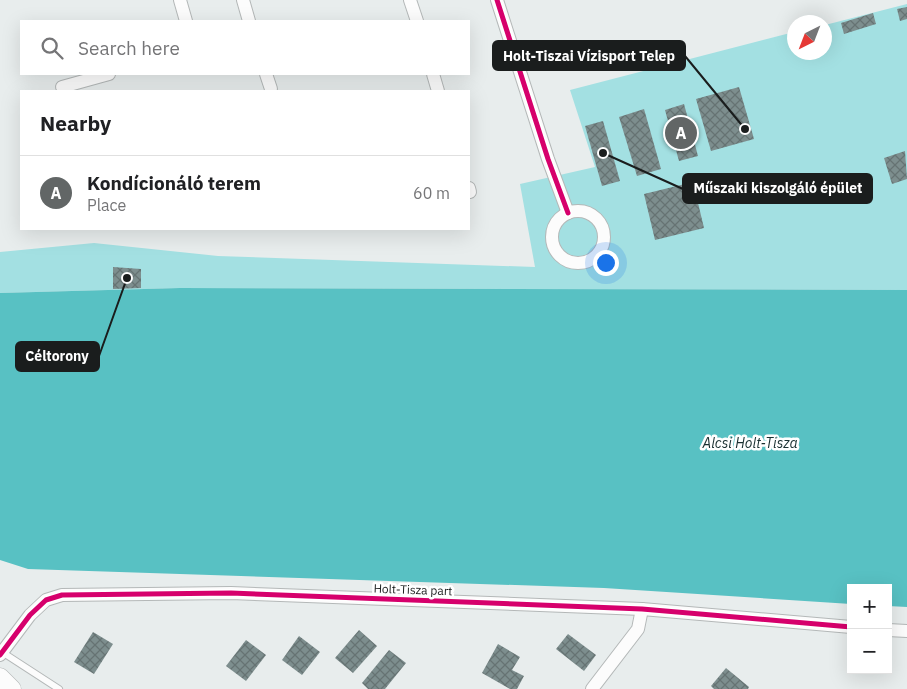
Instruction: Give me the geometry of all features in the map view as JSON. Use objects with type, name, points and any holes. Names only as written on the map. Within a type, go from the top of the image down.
[{"type":"street","points":[[180,0],[186,20]]},
{"type":"street","points":[[242,0],[249,20]]},
{"type":"street","points":[[410,0],[416,20]]},
{"type":"street","points":[[497,0],[548,160],[568,213]]},
{"type":"street","points":[[62,87],[104,75]]},
{"type":"street","points":[[266,75],[271,89]]},
{"type":"street","points":[[433,75],[438,90]]},
{"type":"street","points":[[576,211],[588,213],[596,218],[603,229],[603,247],[597,256],[590,261],[574,263],[564,260],[557,253],[552,242],[553,229],[559,220],[568,213],[576,211]]},
{"type":"street","name":"Holt-Tisza part","points":[[1,653],[30,615],[46,600],[62,595],[231,593],[642,609],[847,627]]},
{"type":"street","points":[[592,689],[638,629],[642,609]]},
{"type":"street","points":[[892,630],[907,631]]},
{"type":"street","points":[[0,677],[12,689]]},
{"type":"lane","points":[[1,653],[59,689]]},
{"type":"shaded area","points":[[907,4],[907,290],[180,288],[0,293],[0,252],[94,243],[218,256],[535,267],[520,184],[595,167],[570,90],[787,34],[787,60],[832,60],[832,23]]},
{"type":"water","name":"Alcsi Holt-Tisza","points":[[180,288],[907,290],[907,607],[892,606],[892,584],[847,584],[847,604],[604,588],[28,569],[0,560],[0,293]]},
{"type":"building","points":[[907,7],[907,19],[900,21],[897,9]]},
{"type":"building","points":[[873,13],[876,24],[844,34],[841,23]]},
{"type":"building","points":[[739,87],[754,139],[711,151],[696,99]]},
{"type":"building","points":[[684,104],[698,156],[679,161],[665,110]]},
{"type":"building","points":[[644,109],[661,169],[637,176],[619,117]]},
{"type":"building","points":[[603,121],[620,181],[602,186],[585,126]]},
{"type":"building","points":[[905,151],[907,179],[892,184],[884,158]]},
{"type":"building","points":[[693,182],[704,228],[655,240],[644,194]]},
{"type":"building","points":[[113,267],[141,269],[141,288],[113,289]]},
{"type":"building","points":[[359,630],[377,646],[353,673],[335,658]]},
{"type":"building","points":[[93,632],[113,644],[94,674],[74,662]]},
{"type":"building","points":[[568,634],[596,655],[584,671],[556,649]]},
{"type":"building","points":[[299,636],[320,652],[302,675],[282,660]]},
{"type":"building","points":[[246,640],[266,655],[246,681],[226,666]]},
{"type":"building","points":[[498,644],[520,657],[512,670],[524,676],[517,689],[510,689],[482,673]]},
{"type":"building","points":[[389,650],[406,663],[385,689],[368,689],[362,683]]},
{"type":"building","points":[[726,668],[749,687],[748,689],[714,689],[711,686]]},
{"type":"cycle path","points":[[497,0],[548,159],[568,213]]},
{"type":"cycle path","points":[[0,655],[30,615],[46,600],[62,595],[231,593],[642,609],[847,627]]},
{"type":"place","name":"Holt-Tiszai Vízisport Telep","points":[[745,129]]},
{"type":"place","name":"Kondícionáló terem","points":[[681,133]]},
{"type":"place","name":"Műszaki kiszolgáló épület","points":[[603,153]]},
{"type":"place","name":"Céltorony","points":[[127,278]]}]
